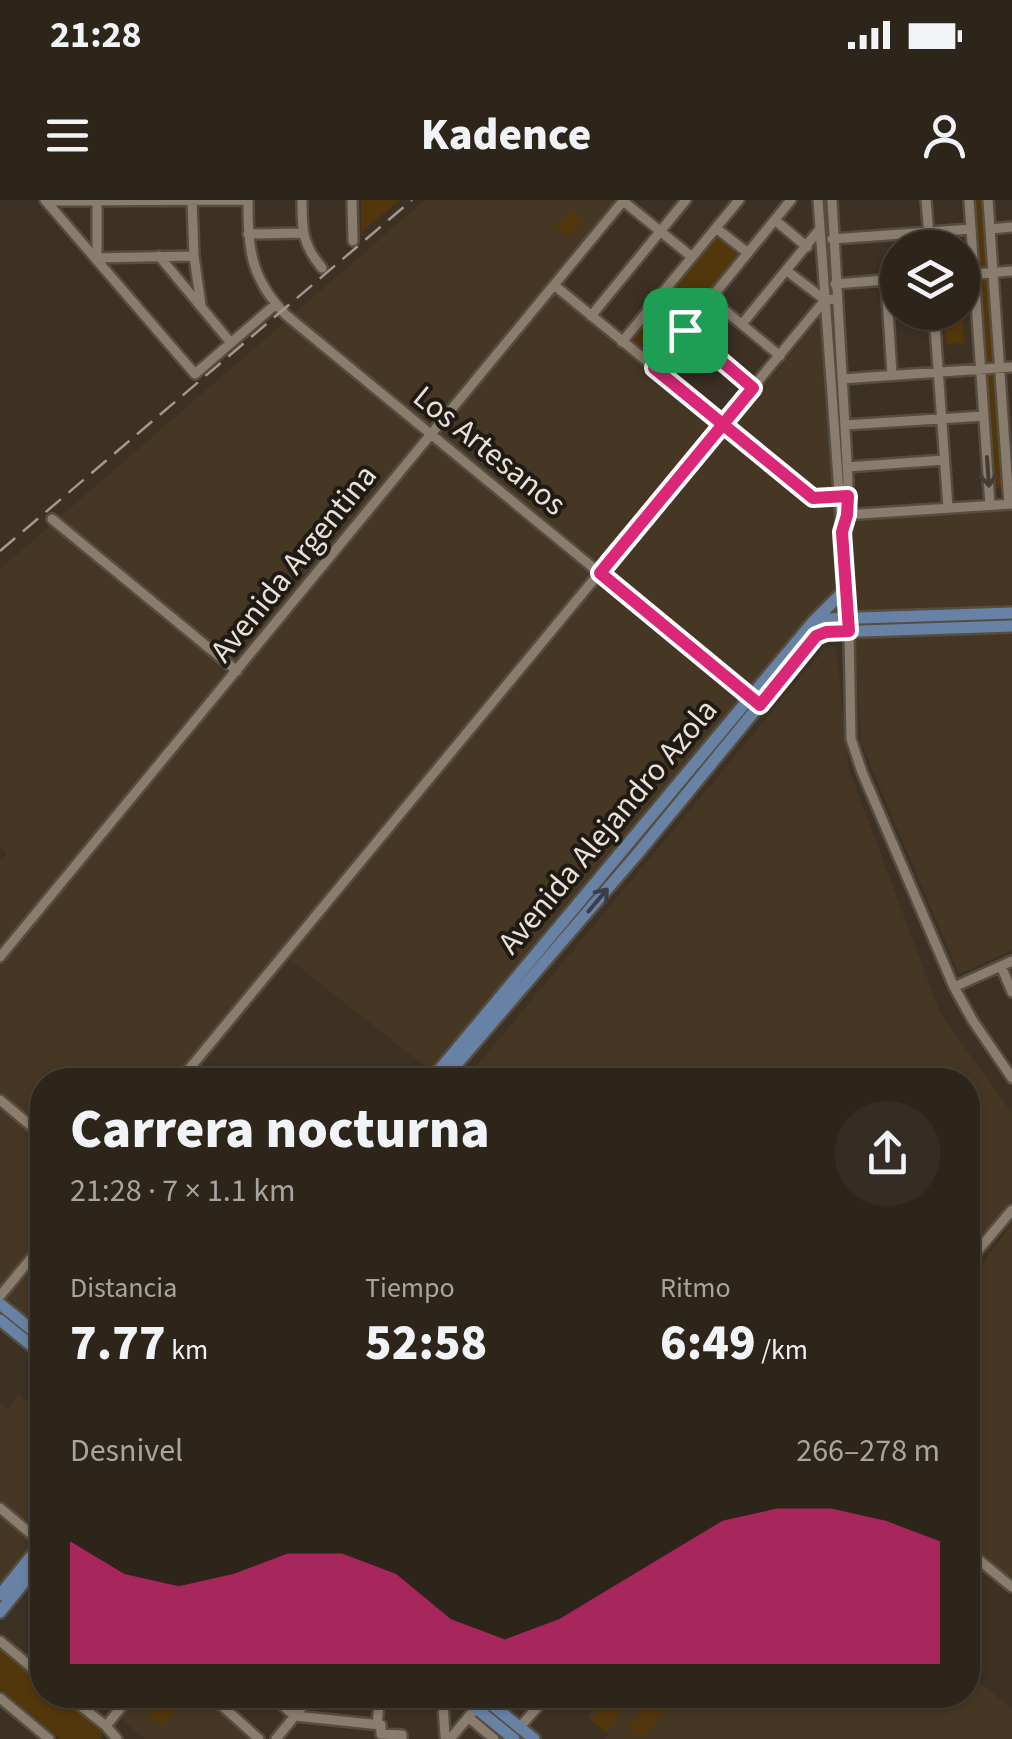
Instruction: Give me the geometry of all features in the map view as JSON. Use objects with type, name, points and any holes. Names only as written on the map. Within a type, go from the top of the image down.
[{"type":"main road","points":[[813,622],[846,590]]},
{"type":"main road","name":"Avenida Alejandro Azola","points":[[441,1068],[816,636],[849,625],[1012,613]]},
{"type":"main road","name":"Avenida Alejandro Azola","points":[[454,1068],[602,896],[756,701],[813,622],[1012,626]]},
{"type":"main road","points":[[0,1304],[30,1328]]},
{"type":"main road","points":[[0,1320],[30,1344]]},
{"type":"main road","points":[[0,1595],[30,1558]]},
{"type":"main road","points":[[0,1612],[30,1575]]},
{"type":"main road","points":[[485,1708],[517,1733],[534,1739]]},
{"type":"street","points":[[45,200],[248,200]]},
{"type":"street","points":[[45,200],[196,374],[276,304]]},
{"type":"street","points":[[96,258],[97,200]]},
{"type":"street","points":[[192,200],[194,256],[202,308]]},
{"type":"street","name":"Los Artesanos","points":[[248,200],[250,254],[257,274],[276,304],[296,324],[756,701]]},
{"type":"street","points":[[302,200],[302,233],[307,248],[322,268]]},
{"type":"street","points":[[352,200],[353,240]]},
{"type":"street","points":[[624,200],[692,257]]},
{"type":"street","name":"Avenida Argentina","points":[[0,957],[624,200]]},
{"type":"street","points":[[591,316],[686,200]]},
{"type":"street","points":[[622,342],[738,200]]},
{"type":"street","points":[[654,368],[792,200]]},
{"type":"street","points":[[818,200],[842,379],[848,466],[844,496]]},
{"type":"street","points":[[831,200],[836,284],[831,300],[844,496],[842,532],[853,746],[954,987],[1012,1078]]},
{"type":"street","points":[[926,200],[929,230]]},
{"type":"street","points":[[958,230],[972,229],[970,200]]},
{"type":"street","points":[[844,515],[1010,504],[1007,413],[988,200]]},
{"type":"street","points":[[775,220],[807,247]]},
{"type":"street","points":[[990,229],[1012,227]]},
{"type":"street","points":[[716,228],[748,254]]},
{"type":"street","points":[[742,324],[820,229]]},
{"type":"street","points":[[248,234],[302,233]]},
{"type":"street","points":[[832,239],[880,236]]},
{"type":"street","points":[[158,256],[231,343]]},
{"type":"street","points":[[96,258],[194,256]]},
{"type":"street","points":[[786,271],[831,300]]},
{"type":"street","points":[[980,274],[1012,271]]},
{"type":"street","points":[[836,284],[880,280]]},
{"type":"street","points":[[554,285],[813,498],[844,496]]},
{"type":"street","points":[[711,299],[780,356]]},
{"type":"street","points":[[190,1068],[753,388],[831,300]]},
{"type":"street","points":[[685,330],[753,388]]},
{"type":"street","points":[[889,330],[892,375]]},
{"type":"street","points":[[935,330],[948,508]]},
{"type":"street","points":[[978,330],[990,505]]},
{"type":"street","points":[[842,379],[1012,367]]},
{"type":"street","points":[[845,425],[984,416]]},
{"type":"street","points":[[848,466],[944,460]]},
{"type":"street","points":[[52,519],[237,671]]},
{"type":"street","points":[[954,987],[1012,961]]},
{"type":"street","points":[[1001,966],[1012,992]]},
{"type":"street","points":[[0,1100],[30,1125]]},
{"type":"street","points":[[980,1248],[1012,1210]]},
{"type":"street","points":[[0,1296],[30,1260]]},
{"type":"street","points":[[0,1508],[30,1533]]},
{"type":"street","points":[[980,1561],[1012,1587]]},
{"type":"street","points":[[0,1641],[28,1664]]},
{"type":"street","points":[[0,1698],[49,1739]]},
{"type":"street","points":[[83,1708],[117,1739]]},
{"type":"street","points":[[106,1726],[120,1708]]},
{"type":"street","points":[[224,1708],[259,1739]]},
{"type":"street","points":[[285,1708],[295,1716],[382,1725],[381,1734],[402,1737]]},
{"type":"street","points":[[276,1739],[301,1708]]},
{"type":"street","points":[[377,1724],[379,1708]]},
{"type":"street","points":[[443,1708],[445,1736],[449,1739],[475,1708]]},
{"type":"street","points":[[481,1708],[494,1739]]},
{"type":"street","points":[[517,1733],[537,1708]]},
{"type":"shaded area","points":[[361,200],[400,200],[361,232]]},
{"type":"shaded area","points":[[425,200],[619,200],[550,285],[729,430],[824,313],[841,583],[432,1068],[290,960],[200,1068],[30,1068],[30,1319],[14,1307],[14,1300],[0,1313],[0,862],[7,853],[0,847],[0,569]]},
{"type":"shaded area","points":[[972,200],[984,200],[1005,487],[1001,489],[994,487],[980,304],[980,230],[974,230]]},
{"type":"shaded area","points":[[571,210],[583,221],[568,238],[555,227]]},
{"type":"shaded area","points":[[717,230],[745,253],[655,362],[627,339]]},
{"type":"shaded area","points":[[945,330],[963,330],[964,343],[946,344]]},
{"type":"shaded area","points":[[1012,508],[1012,950],[959,974],[861,743],[848,525],[858,513]]},
{"type":"shaded area","points":[[836,646],[849,769],[940,1013],[980,1068],[475,1068],[825,648]]},
{"type":"shaded area","points":[[980,1069],[1012,1113],[1012,1200],[980,1240]]},
{"type":"shaded area","points":[[1012,1224],[1012,1579],[980,1554],[980,1266]]},
{"type":"shaded area","points":[[19,1395],[30,1404],[30,1552],[0,1590],[0,1403],[8,1409]]},
{"type":"shaded area","points":[[0,1647],[30,1673],[30,1708],[73,1708],[101,1731],[102,1737],[60,1739],[0,1689]]},
{"type":"shaded area","points":[[980,1683],[1012,1709],[1012,1739],[605,1739],[608,1734],[587,1717],[594,1708],[980,1708]]},
{"type":"shaded area","points":[[129,1708],[215,1708],[250,1739],[145,1739],[122,1716]]},
{"type":"shaded area","points":[[155,1708],[178,1708],[162,1727],[148,1716]]},
{"type":"shaded area","points":[[602,1708],[618,1708],[619,1714],[606,1732],[590,1720]]},
{"type":"shaded area","points":[[643,1708],[667,1708],[642,1739],[628,1726]]},
{"type":"railway","points":[[0,551],[412,200]]},
{"type":"route","points":[[685,330],[654,368],[723,424],[813,498],[848,496],[842,532],[849,631],[816,636],[760,705],[600,573],[723,424],[753,388],[685,330]]}]
